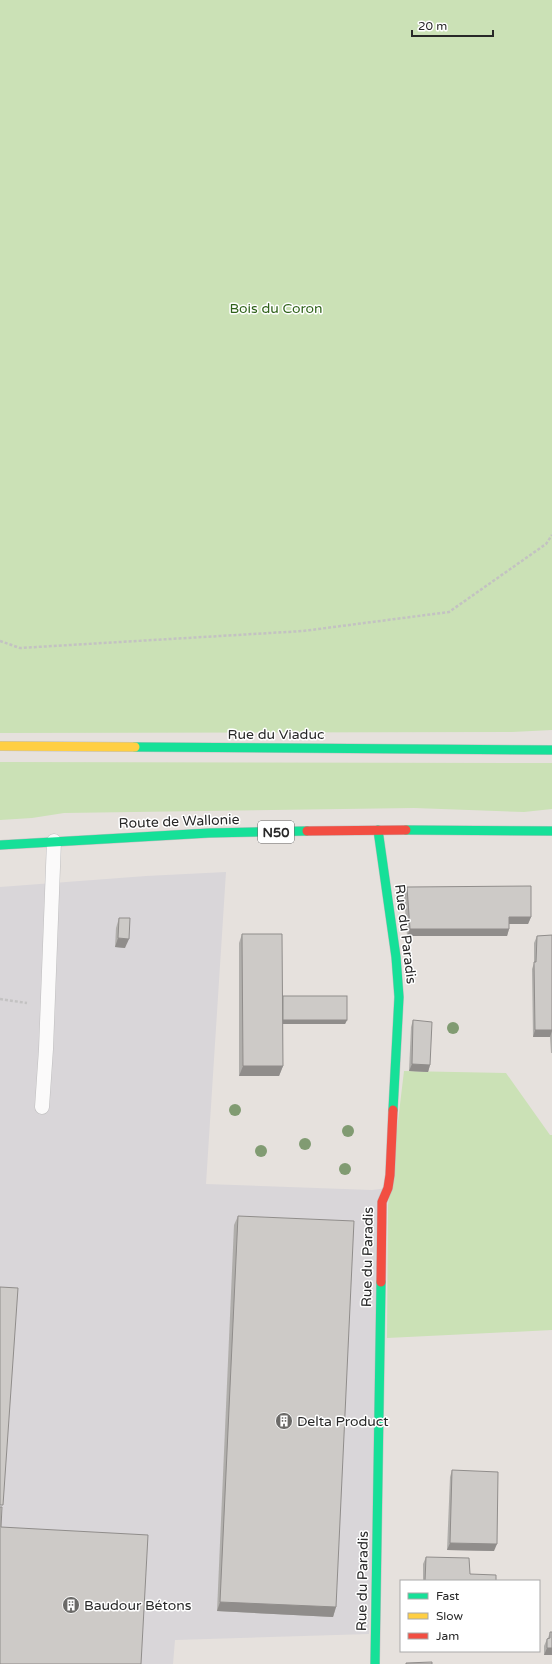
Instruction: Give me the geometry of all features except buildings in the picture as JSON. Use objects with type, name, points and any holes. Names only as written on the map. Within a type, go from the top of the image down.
[{"type":"street","name":"Rue du Viaduc","points":[[0,746],[552,750]]},
{"type":"street","name":"Route de Wallonie","points":[[0,845],[209,833],[378,830],[552,832]]},
{"type":"street","name":"Rue du Paradis","points":[[375,1664],[382,1202],[388,1188],[390,1175],[399,997],[396,957],[378,830]]},
{"type":"lane","points":[[42,1107],[48,1006],[54,841]]},
{"type":"path","points":[[0,641],[20,648],[303,631],[449,612],[546,544],[552,535]]},
{"type":"path","points":[[0,999],[48,1006]]},
{"type":"shaded area","points":[[226,872],[206,1184],[372,1190],[388,1188],[369,1634],[175,1640],[173,1664],[0,1664],[0,887],[146,876]]},
{"type":"green space","name":"Bois du Coron","points":[[0,0],[552,0],[552,730],[512,732],[0,733]]},
{"type":"green space","points":[[0,762],[552,763],[552,809],[524,812],[414,808],[64,813],[32,818],[0,820]]},
{"type":"green space","points":[[404,1071],[506,1073],[550,1135],[552,1135],[552,1330],[387,1338],[388,1205]]},
{"type":"traffic: fast","points":[[135,747],[552,750]]},
{"type":"traffic: fast","points":[[378,830],[396,957],[399,997],[393,1110]]},
{"type":"traffic: fast","points":[[406,830],[552,831]]},
{"type":"traffic: fast","points":[[0,845],[209,833],[307,831]]},
{"type":"traffic: fast","points":[[375,1664],[381,1282]]},
{"type":"traffic: slow","points":[[0,746],[135,747]]},
{"type":"traffic: jam","points":[[307,831],[406,830]]},
{"type":"traffic: jam","points":[[381,1282],[382,1202],[388,1188],[390,1175],[393,1110]]},
{"type":"place","name":"Delta Product","points":[[284,1421]]},
{"type":"place","name":"Baudour Bétons","points":[[71,1605]]}]
